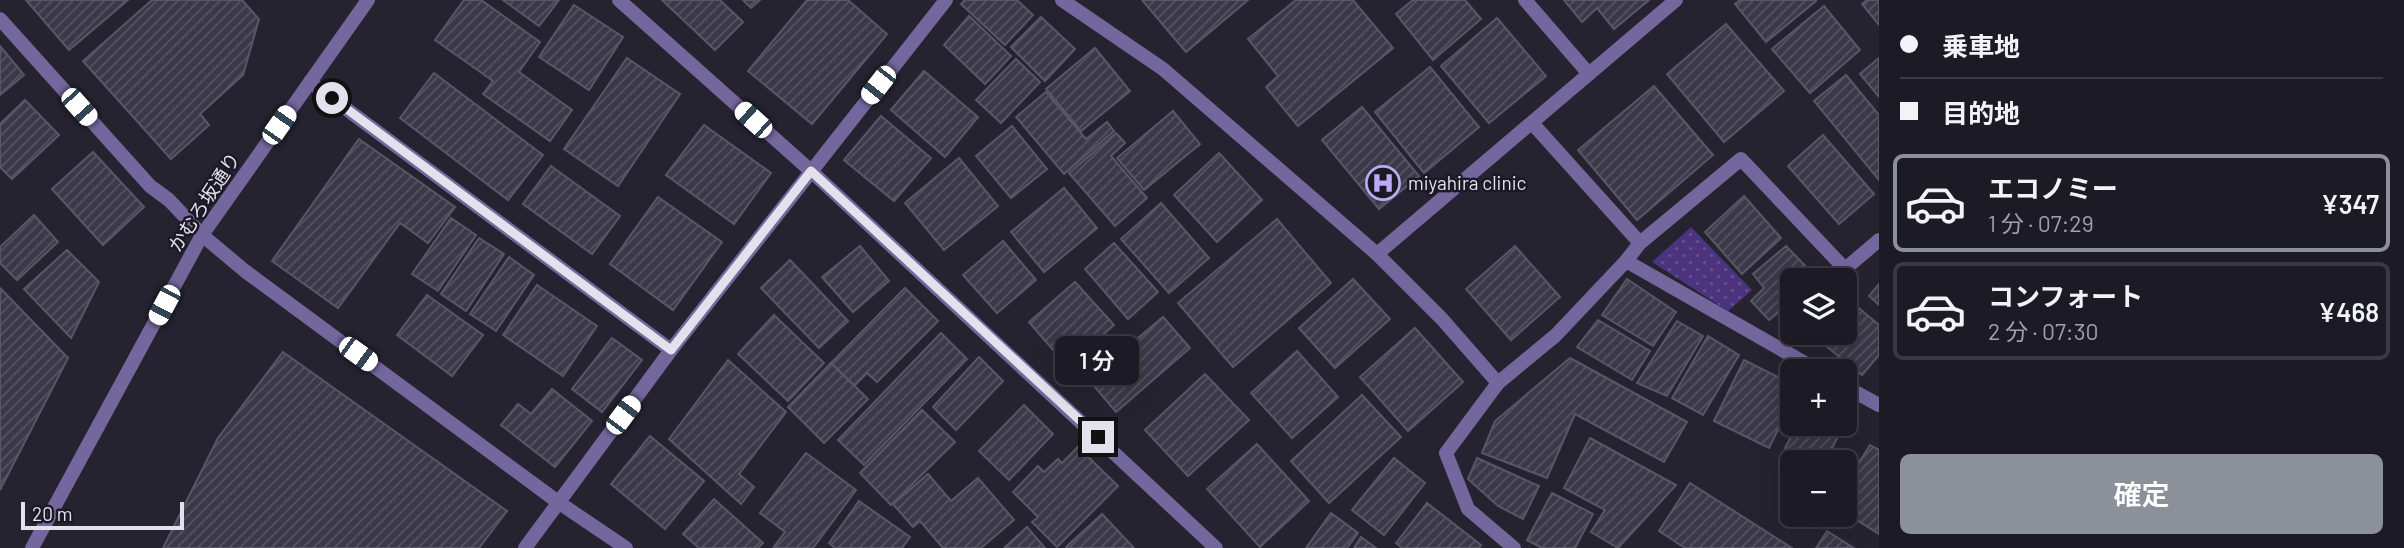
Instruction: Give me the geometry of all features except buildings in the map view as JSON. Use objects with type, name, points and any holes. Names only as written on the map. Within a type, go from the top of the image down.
[{"type":"street","name":"かむろ坂通り","points":[[32,548],[202,234],[369,0]]},
{"type":"street","points":[[620,0],[811,171],[1216,548]]},
{"type":"street","points":[[525,548],[671,350],[946,0]]},
{"type":"street","points":[[1062,0],[1163,69],[1377,254],[1442,319],[1498,383]]},
{"type":"street","points":[[1525,0],[1589,74]]},
{"type":"street","points":[[1377,254],[1676,0]]},
{"type":"street","points":[[0,19],[150,186],[169,200],[202,234],[245,271],[558,502],[626,548]]},
{"type":"street","points":[[310,82],[671,350]]},
{"type":"street","points":[[1532,122],[1640,243]]},
{"type":"street","points":[[1514,548],[1468,509],[1446,453],[1498,383],[1556,335],[1640,243],[1741,159],[1845,269],[1879,240]]},
{"type":"street","points":[[1626,261],[1798,359]]},
{"type":"street","points":[[1857,393],[1879,405]]},
{"type":"shaded area","points":[[1691,227],[1752,290],[1728,311],[1652,262]]},
{"type":"place","name":"miyahira clinic","points":[[1383,183]]},
{"type":"route","points":[[332,98],[671,350],[811,171],[1098,437]]}]
